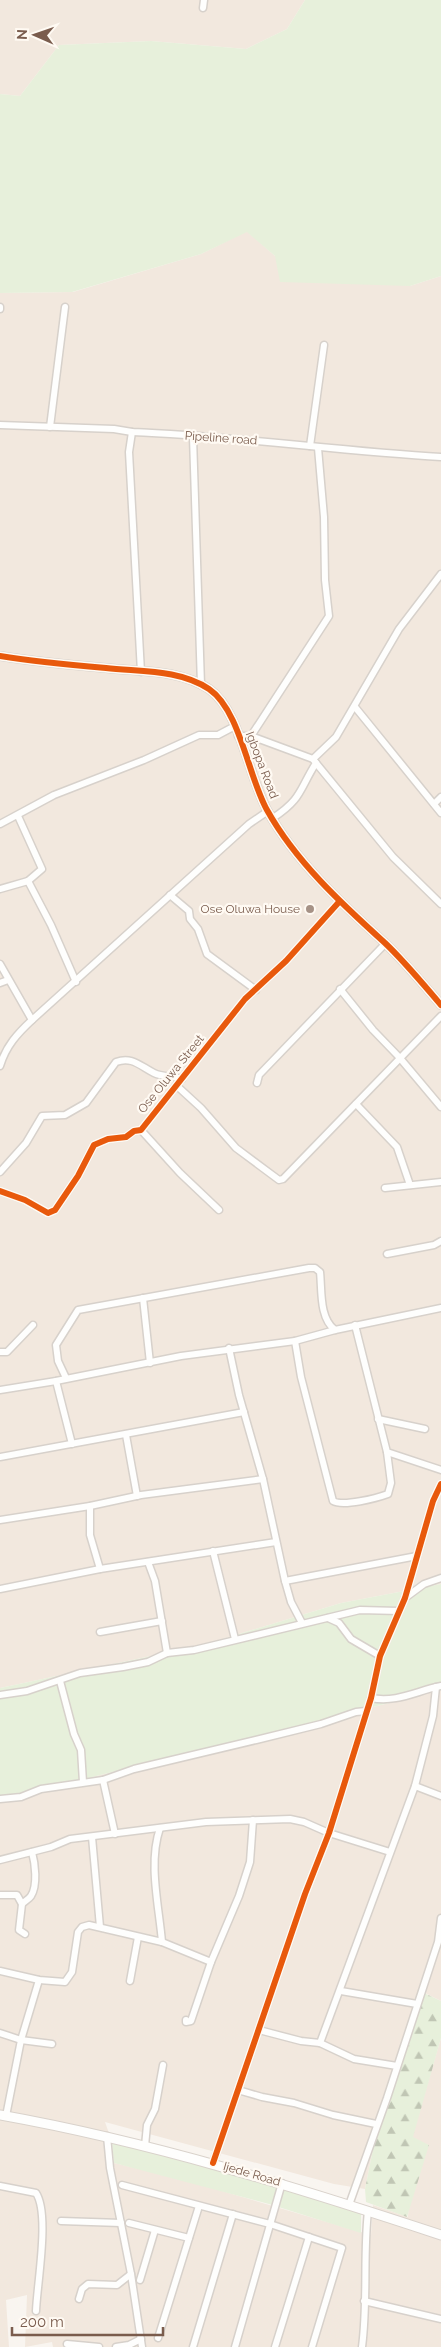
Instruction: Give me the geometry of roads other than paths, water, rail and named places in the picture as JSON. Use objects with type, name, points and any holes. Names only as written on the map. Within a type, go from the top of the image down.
[{"type":"main road","name":"Ijede Road","points":[[3,2115],[107,2136],[213,2163],[282,2183],[441,2235]]},
{"type":"street","points":[[203,8],[204,0]]},
{"type":"street","points":[[50,427],[65,307]]},
{"type":"street","points":[[310,446],[324,345]]},
{"type":"street","name":"Pipeline road","points":[[0,425],[114,429],[318,448],[441,457]]},
{"type":"street","points":[[132,432],[129,452],[142,672]]},
{"type":"street","points":[[193,437],[201,685]]},
{"type":"street","points":[[251,736],[329,616],[325,580],[324,517],[318,448]]},
{"type":"street","points":[[0,1066],[4,1053],[12,1040],[119,940],[249,824],[294,803],[314,761],[336,737],[354,707],[363,687],[380,664],[409,614],[441,574]]},
{"type":"street","name":"Igbopa Road","points":[[0,656],[47,664],[171,674],[201,685],[222,701],[229,710],[255,785],[270,814],[285,836],[339,902],[385,944],[441,1005]]},
{"type":"street","points":[[354,707],[441,813]]},
{"type":"street","points":[[0,824],[54,795],[144,760],[199,735],[218,735],[235,726]]},
{"type":"street","points":[[238,736],[251,736],[314,761],[393,857],[441,904]]},
{"type":"street","points":[[434,804],[441,797]]},
{"type":"street","points":[[0,889],[28,881],[40,872],[42,864],[18,816]]},
{"type":"street","points":[[28,881],[51,925],[76,982]]},
{"type":"street","points":[[170,895],[189,911],[190,918],[198,929],[207,954],[256,990]]},
{"type":"street","name":"Ose Oluwa Street","points":[[0,1193],[25,1200],[44,1211],[52,1212],[78,1176],[94,1145],[108,1139],[126,1137],[134,1131],[141,1130],[245,999],[256,990],[339,902]]},
{"type":"street","points":[[257,1083],[259,1075],[385,944]]},
{"type":"street","points":[[0,964],[32,1020]]},
{"type":"street","points":[[0,983],[8,980]]},
{"type":"street","points":[[340,989],[373,1030],[400,1057],[441,1107]]},
{"type":"street","points":[[177,1086],[201,1108],[236,1148],[278,1180],[283,1179],[441,1016]]},
{"type":"street","points":[[0,1172],[26,1143],[42,1116],[65,1115],[86,1103],[116,1062],[128,1060],[145,1066],[155,1073],[182,1079]]},
{"type":"street","points":[[356,1104],[397,1147],[410,1185]]},
{"type":"street","points":[[141,1130],[219,1210]]},
{"type":"street","points":[[385,1188],[441,1182]]},
{"type":"street","points":[[387,1254],[434,1245],[441,1241]]},
{"type":"street","points":[[66,1378],[58,1361],[56,1345],[76,1312],[78,1310],[143,1298],[315,1268],[320,1272],[328,1325],[335,1330]]},
{"type":"street","points":[[143,1298],[150,1363]]},
{"type":"street","points":[[0,1390],[228,1348],[295,1341],[335,1330],[441,1308]]},
{"type":"street","points":[[0,1352],[7,1352],[33,1324]]},
{"type":"street","points":[[295,1341],[302,1377],[333,1501],[338,1504],[348,1503],[388,1494],[391,1483],[387,1452],[355,1326]]},
{"type":"street","points":[[228,1348],[244,1412],[264,1479],[285,1581],[291,1602],[302,1624]]},
{"type":"street","points":[[56,1381],[72,1444]]},
{"type":"street","points":[[0,1456],[126,1435],[244,1412]]},
{"type":"street","points":[[378,1418],[425,1429]]},
{"type":"street","points":[[126,1435],[137,1496]]},
{"type":"street","points":[[387,1452],[441,1470]]},
{"type":"street","points":[[0,1520],[90,1506],[137,1496],[206,1488],[244,1480],[264,1479]]},
{"type":"street","points":[[213,2163],[305,1894],[329,1833],[371,1698],[380,1656],[405,1598],[433,1501],[441,1484]]},
{"type":"street","points":[[90,1506],[90,1535],[100,1570]]},
{"type":"street","points":[[0,1589],[100,1570],[276,1542]]},
{"type":"street","points":[[213,1551],[235,1639]]},
{"type":"street","points":[[285,1581],[418,1556]]},
{"type":"street","points":[[148,1562],[155,1581],[167,1653]]},
{"type":"street","points":[[405,1598],[424,1584],[441,1578]]},
{"type":"street","points":[[0,1695],[27,1691],[86,1672],[123,1668],[148,1662],[167,1653],[194,1650],[328,1618],[371,1609],[399,1611]]},
{"type":"street","points":[[328,1618],[339,1623],[351,1639],[380,1656]]},
{"type":"street","points":[[100,1632],[162,1621]]},
{"type":"street","points":[[60,1681],[74,1734],[81,1750],[83,1782]]},
{"type":"street","points":[[320,2043],[341,1991],[415,1786],[434,1716],[439,1686],[402,1698],[382,1700],[371,1698]]},
{"type":"street","points":[[0,1799],[21,1797],[41,1789],[103,1780],[134,1769],[322,1724],[356,1712],[366,1711]]},
{"type":"street","points":[[103,1780],[115,1834]]},
{"type":"street","points":[[415,1786],[441,1796]]},
{"type":"street","points":[[0,1860],[55,1845],[64,1840],[206,1822],[290,1819],[304,1822],[329,1833],[390,1852]]},
{"type":"street","points":[[186,2020],[186,2022],[190,2021],[211,1962],[239,1896],[250,1862],[254,1820]]},
{"type":"street","points":[[160,1828],[156,1842],[156,1874],[162,1942]]},
{"type":"street","points":[[92,1837],[100,1927]]},
{"type":"street","points":[[22,1904],[30,1898],[34,1890],[35,1868],[32,1852]]},
{"type":"street","points":[[0,1895],[17,1895],[22,1904],[19,1930],[25,1934]]},
{"type":"street","points":[[349,2205],[398,2066],[438,1942],[441,1918]]},
{"type":"street","points":[[0,1971],[39,1980],[59,1982],[69,1979],[72,1972],[78,1932],[82,1927],[89,1925],[162,1942],[211,1962]]},
{"type":"street","points":[[130,1980],[138,1937]]},
{"type":"street","points":[[3,2115],[39,1980]]},
{"type":"street","points":[[341,1991],[417,2004]]},
{"type":"street","points":[[259,2030],[301,2041],[320,2043],[354,2060],[398,2066]]},
{"type":"street","points":[[0,2033],[22,2040],[52,2044]]},
{"type":"street","points":[[145,2146],[147,2125],[155,2109],[163,2065]]},
{"type":"street","points":[[238,2090],[294,2103],[333,2115],[376,2124]]},
{"type":"street","points":[[107,2136],[109,2161],[131,2274],[142,2347]]},
{"type":"street","points":[[235,2347],[282,2183]]},
{"type":"street","points":[[122,2185],[270,2224],[342,2248],[312,2347]]},
{"type":"street","points":[[0,2186],[31,2191],[38,2197],[42,2236],[36,2312]]},
{"type":"street","points":[[158,2338],[199,2206]]},
{"type":"street","points":[[362,2347],[365,2244],[368,2211]]},
{"type":"street","points":[[193,2346],[233,2214]]},
{"type":"street","points":[[61,2221],[121,2223]]},
{"type":"street","points":[[129,2223],[189,2238]]},
{"type":"street","points":[[140,2280],[155,2230]]},
{"type":"street","points":[[275,2347],[309,2237]]},
{"type":"street","points":[[79,2299],[82,2289],[88,2284],[117,2285],[131,2274]]},
{"type":"street","points":[[364,2301],[441,2318]]},
{"type":"street","points":[[116,2347],[129,2345],[140,2340]]},
{"type":"street","points":[[68,2344],[99,2347]]},
{"type":"place","name":"Ose Oluwa House","points":[[310,909]]}]
